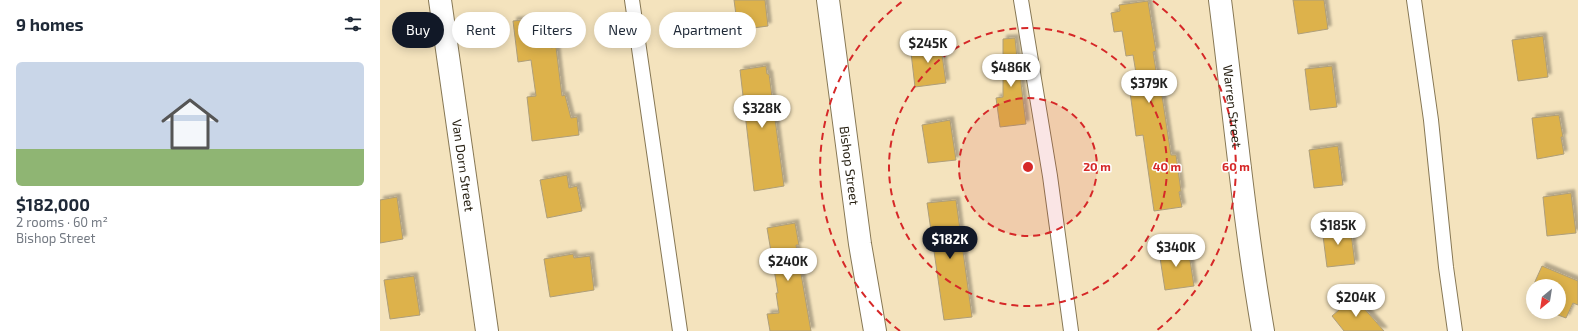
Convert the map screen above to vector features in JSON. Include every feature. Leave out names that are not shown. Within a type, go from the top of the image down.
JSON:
[{"type":"street","name":"Van Dorn Street","points":[[440,0],[487,331]]},
{"type":"street","name":"Bishop Street","points":[[828,0],[860,244],[875,331]]},
{"type":"street","name":"Warren Street","points":[[1220,0],[1238,144],[1245,218],[1263,331]]},
{"type":"lane","points":[[632,0],[680,331]]},
{"type":"lane","points":[[1021,0],[1050,176],[1071,331]]},
{"type":"lane","points":[[1414,0],[1431,120],[1446,267],[1455,331]]},
{"type":"building","points":[[734,0],[765,0],[768,26],[756,28],[756,12],[736,12]]},
{"type":"building","points":[[1293,0],[1324,0],[1328,29],[1298,34]]},
{"type":"building","points":[[1148,1],[1156,51],[1153,52],[1159,89],[1161,89],[1171,155],[1176,155],[1181,191],[1179,192],[1182,207],[1154,211],[1143,135],[1136,136],[1130,92],[1139,91],[1133,55],[1126,56],[1122,31],[1114,32],[1111,13],[1120,11],[1119,5]]},
{"type":"building","points":[[518,20],[518,48],[556,48],[562,96],[565,95],[571,118],[577,117],[579,135],[532,141],[527,97],[536,96],[531,60],[518,62],[513,21]]},
{"type":"building","points":[[1543,36],[1548,77],[1518,81],[1512,40]]},
{"type":"building","points":[[1015,38],[1017,58],[1021,58],[1021,83],[1026,124],[1000,127],[996,98],[1003,97],[1003,39]]},
{"type":"building","points":[[940,40],[946,83],[915,87],[910,44]]},
{"type":"building","points":[[766,66],[767,74],[769,74],[784,186],[754,191],[740,70]]},
{"type":"building","points":[[1332,66],[1337,107],[1310,110],[1305,69]]},
{"type":"building","points":[[1559,115],[1564,154],[1537,159],[1532,118]]},
{"type":"building","points":[[950,120],[956,160],[928,163],[922,125]]},
{"type":"building","points":[[1338,146],[1343,185],[1314,188],[1309,150]]},
{"type":"building","points":[[567,175],[569,188],[577,186],[582,211],[547,218],[540,180]]},
{"type":"building","points":[[1571,193],[1576,233],[1547,236],[1543,197]]},
{"type":"building","points":[[397,197],[403,239],[380,243],[380,200]]},
{"type":"building","points":[[956,200],[972,317],[944,320],[927,203]]},
{"type":"building","points":[[795,223],[799,245],[796,245],[811,331],[770,331],[767,314],[779,313],[776,293],[778,293],[767,228]]},
{"type":"building","points":[[1350,225],[1355,264],[1327,267],[1322,228]]},
{"type":"building","points":[[1188,247],[1194,286],[1165,290],[1159,251]]},
{"type":"building","points":[[573,254],[574,258],[590,256],[594,290],[550,297],[544,259]]},
{"type":"building","points":[[1542,266],[1578,281],[1578,305],[1573,303],[1566,318],[1566,279],[1536,279]]},
{"type":"building","points":[[414,276],[420,315],[390,319],[384,280]]},
{"type":"building","points":[[1354,297],[1384,331],[1344,331],[1332,316]]}]
